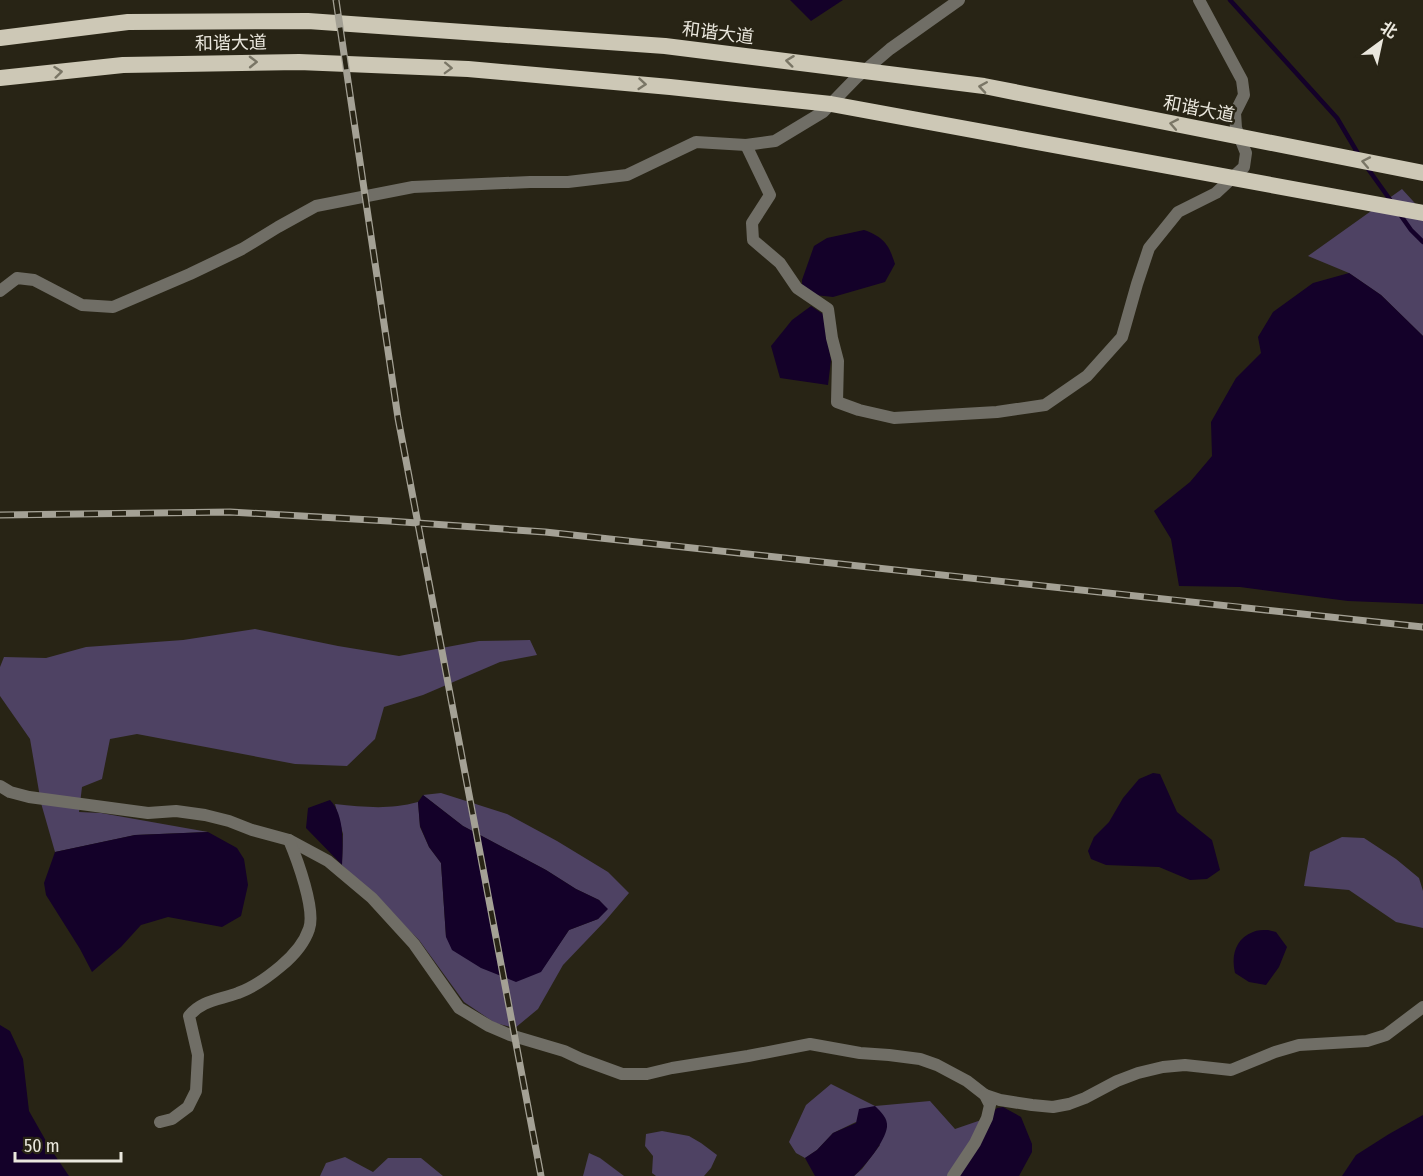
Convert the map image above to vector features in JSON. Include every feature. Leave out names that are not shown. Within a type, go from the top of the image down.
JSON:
[{"type":"highway","name":"和谐大道","points":[[0,38],[128,21],[308,21],[665,46],[984,86],[1423,173]]},
{"type":"highway","name":"和谐大道","points":[[0,78],[123,65],[299,62],[468,69],[670,87],[831,104],[1423,213]]},
{"type":"street","points":[[0,291],[17,278],[34,280],[81,305],[113,307],[242,249],[316,206],[412,187],[568,182],[627,175],[696,142],[746,145],[775,141],[823,112],[856,78],[890,49],[959,0]]},
{"type":"street","points":[[746,145],[770,195],[752,223],[753,240],[780,263],[797,288],[828,309],[838,361],[837,402],[894,418],[997,412],[1045,405],[1087,376],[1122,337],[1149,248],[1178,212],[1216,193],[1244,167],[1246,153],[1236,128],[1235,113],[1244,95],[1242,80],[1199,0]]},
{"type":"street","points":[[0,786],[9,792],[29,797],[148,813],[176,811],[205,815],[289,840],[327,861],[372,898],[414,944],[459,1008],[510,1035],[564,1051],[622,1074],[647,1074],[810,1044],[860,1053],[920,1059],[967,1081],[986,1095],[1000,1100],[1053,1107],[1085,1098],[1138,1073],[1163,1067],[1185,1065],[1231,1070],[1299,1045],[1367,1041],[1386,1035],[1423,1007]]},
{"type":"street","points":[[160,1122],[172,1119],[188,1107],[196,1091],[198,1055],[189,1016],[206,1003],[238,993],[264,980],[295,954],[310,928],[306,892],[289,840]]},
{"type":"street","points":[[953,1176],[975,1143],[987,1118],[990,1105],[986,1095]]},
{"type":"shaded area","points":[[790,0],[843,0],[811,21]]},
{"type":"shaded area","points":[[1402,189],[1423,212],[1423,336],[1381,295],[1349,273],[1308,256]]},
{"type":"shaded area","points":[[864,230],[881,239],[893,257],[895,264],[885,282],[833,297],[815,295],[802,287],[802,280],[814,246],[827,238]]},
{"type":"shaded area","points":[[1349,273],[1381,295],[1423,336],[1423,604],[1348,601],[1240,587],[1179,586],[1171,539],[1154,511],[1190,482],[1212,456],[1211,422],[1236,378],[1261,353],[1258,337],[1273,312],[1313,283]]},
{"type":"shaded area","points":[[811,306],[823,314],[831,360],[828,385],[780,378],[771,346],[792,320]]},
{"type":"shaded area","points":[[255,629],[399,656],[479,641],[530,640],[537,655],[500,662],[423,695],[384,707],[375,739],[347,766],[295,764],[137,734],[110,739],[102,779],[82,787],[79,812],[101,813],[208,832],[135,835],[55,852],[41,803],[30,739],[0,696],[0,667],[4,657],[46,658],[86,647],[183,640]]},
{"type":"shaded area","points":[[1153,773],[1160,774],[1177,812],[1212,840],[1220,870],[1207,879],[1190,880],[1159,867],[1106,865],[1091,859],[1088,851],[1094,837],[1109,822],[1123,798],[1139,779]]},
{"type":"shaded area","points":[[441,793],[507,814],[608,872],[629,893],[563,965],[538,1009],[515,1028],[495,1023],[464,1002],[419,940],[342,865],[343,834],[335,804],[386,807],[418,802],[420,827],[429,847],[441,863],[446,937],[541,971],[569,930],[598,919],[607,909],[599,900],[463,826],[423,795]]},
{"type":"shaded area","points":[[423,795],[463,826],[599,900],[608,909],[598,919],[569,930],[541,972],[516,982],[481,968],[452,950],[446,937],[441,863],[429,847],[420,826],[418,802]]},
{"type":"shaded area","points":[[330,800],[341,822],[342,865],[306,828],[308,808]]},
{"type":"shaded area","points":[[208,832],[237,848],[244,859],[248,885],[241,916],[222,927],[168,917],[141,925],[121,947],[92,972],[46,895],[44,883],[55,852],[135,835]]},
{"type":"shaded area","points":[[1342,837],[1364,838],[1396,859],[1419,878],[1423,891],[1423,928],[1396,922],[1349,890],[1304,886],[1310,852]]},
{"type":"shaded area","points":[[1256,931],[1276,932],[1287,947],[1279,967],[1266,985],[1249,982],[1235,973],[1234,954],[1238,944],[1247,935]]},
{"type":"shaded area","points":[[0,1025],[10,1031],[23,1059],[29,1111],[69,1176],[0,1176]]},
{"type":"shaded area","points":[[831,1084],[875,1106],[930,1101],[955,1129],[987,1118],[953,1176],[854,1176],[880,1145],[856,1122],[833,1133],[817,1150],[805,1158],[796,1153],[789,1142],[806,1105]]},
{"type":"shaded area","points":[[875,1106],[885,1118],[887,1127],[879,1146],[864,1166],[854,1176],[815,1176],[805,1158],[817,1150],[833,1133],[856,1123],[859,1109]]},
{"type":"shaded area","points":[[1003,1107],[1021,1117],[1032,1144],[1032,1152],[1019,1176],[953,1176],[987,1118],[997,1108]]},
{"type":"shaded area","points":[[1423,1115],[1423,1176],[1342,1176],[1356,1155]]},
{"type":"shaded area","points":[[662,1131],[689,1136],[717,1155],[704,1176],[656,1176],[652,1173],[653,1156],[645,1146],[646,1134]]},
{"type":"shaded area","points":[[589,1153],[600,1158],[624,1176],[583,1176]]},
{"type":"shaded area","points":[[345,1157],[373,1172],[388,1158],[421,1158],[443,1176],[320,1176],[326,1163]]},
{"type":"waterway","points":[[1230,0],[1337,118],[1360,157]]},
{"type":"waterway","points":[[1366,166],[1391,201]]},
{"type":"waterway","points":[[1399,213],[1423,242]]},
{"type":"railway","points":[[336,0],[398,418],[541,1176]]},
{"type":"railway","points":[[0,515],[230,512],[545,532],[1423,627]]}]
